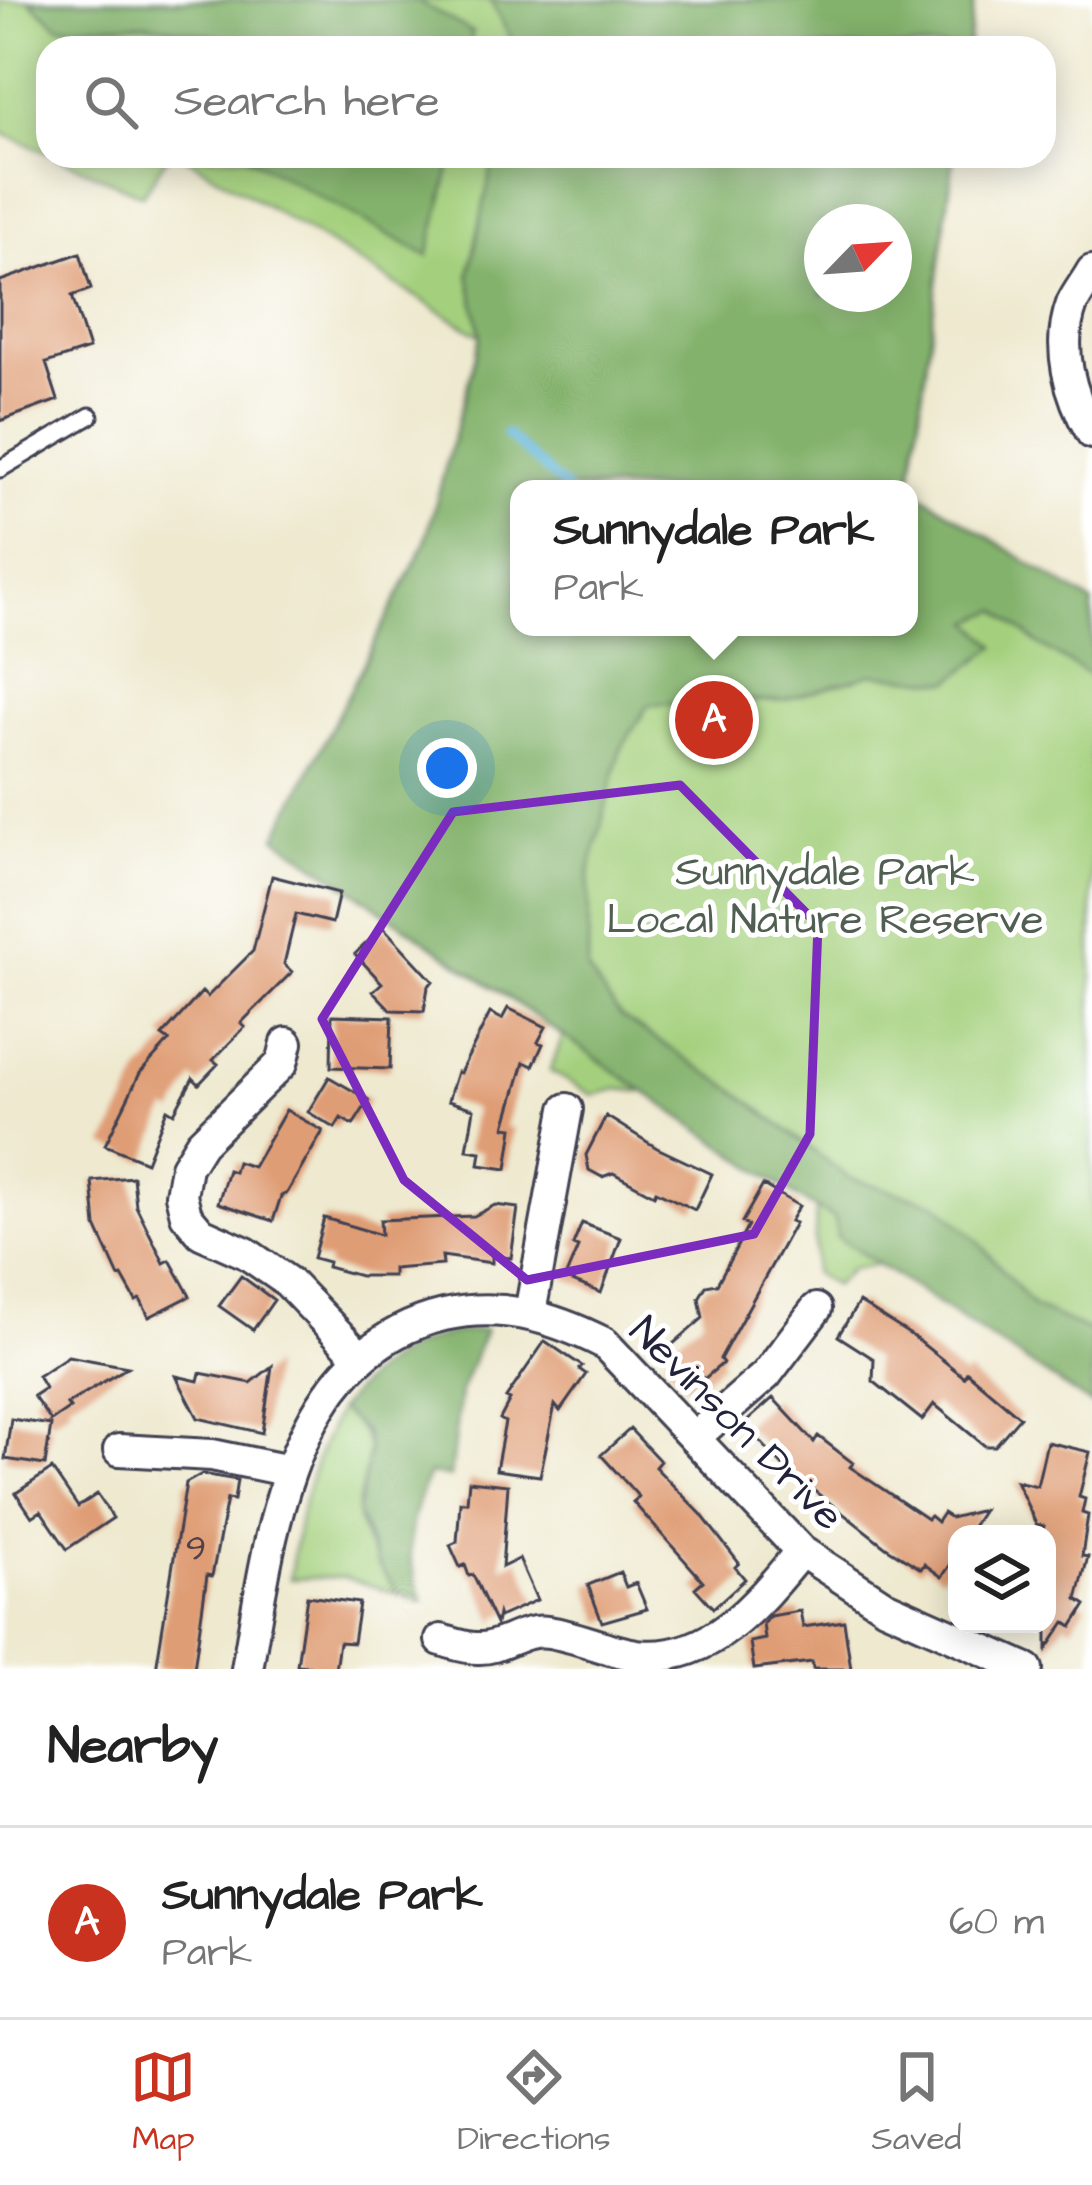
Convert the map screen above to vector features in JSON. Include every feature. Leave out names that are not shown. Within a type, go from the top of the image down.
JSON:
[{"type":"street","points":[[1092,271],[1071,306],[1066,364],[1078,409],[1092,433]]},
{"type":"street","points":[[287,1043],[282,1063],[201,1143],[186,1168],[181,1195],[186,1215],[201,1233],[246,1253],[288,1282],[359,1356]]},
{"type":"street","points":[[530,1313],[567,1109]]},
{"type":"street","points":[[694,1438],[766,1375],[816,1309]]},
{"type":"street","name":"Nevinson Drive","points":[[248,1669],[263,1577],[290,1471],[325,1395],[359,1356],[393,1332],[465,1311],[530,1313],[567,1324],[604,1343],[801,1551],[885,1606],[1027,1669]]},
{"type":"street","points":[[119,1450],[212,1455],[290,1471]]},
{"type":"street","points":[[441,1640],[480,1649],[517,1635],[546,1631],[638,1655],[667,1654],[711,1639],[746,1616],[801,1551]]},
{"type":"lane","points":[[0,469],[90,416]]},
{"type":"highlighted area","points":[[680,785],[818,925],[810,1134],[754,1234],[527,1280],[404,1180],[322,1019],[453,812]]},
{"type":"green space","points":[[0,0],[974,0],[970,36],[36,36],[36,148],[0,132]]},
{"type":"green space","points":[[28,0],[416,0],[472,32],[472,36],[216,36],[147,24],[58,26]]},
{"type":"green space","points":[[490,0],[974,0],[970,36],[510,36]]},
{"type":"green space","points":[[82,168],[160,168],[142,195]]},
{"type":"green space","name":"Sunnydale Park Local Nature Reserve","points":[[204,168],[952,168],[911,480],[510,480],[510,636],[918,636],[918,492],[1092,603],[1092,1405],[878,1264],[851,1269],[834,1286],[814,1273],[816,1208],[645,1092],[618,1089],[593,1095],[550,1071],[563,1036],[276,837],[425,543],[481,336]]},
{"type":"green space","points":[[267,168],[450,168],[428,256]]},
{"type":"green space","points":[[491,168],[952,168],[911,480],[510,480],[510,636],[918,636],[918,492],[1092,603],[1092,677],[1038,644],[998,610],[972,622],[996,646],[949,682],[872,674],[784,700],[648,705],[620,751],[589,874],[588,971],[620,1016],[733,1089],[849,1178],[938,1204],[978,1241],[1034,1307],[1092,1332],[1092,1405],[837,1237],[835,1219],[276,837],[425,543],[481,336],[469,275]]},
{"type":"green space","points":[[485,1330],[460,1392],[450,1477],[429,1474],[412,1523],[412,1567],[423,1601],[399,1594],[377,1564],[357,1512],[369,1451],[365,1432],[339,1409],[369,1377],[403,1352],[441,1336]]},
{"type":"green space","points":[[339,1409],[359,1429],[369,1453],[368,1473],[357,1504],[362,1532],[399,1594],[343,1577],[290,1579],[306,1492]]},
{"type":"building","points":[[80,253],[91,289],[72,296],[89,349],[46,363],[58,400],[0,421],[0,281]]},
{"type":"building","points":[[272,876],[339,893],[332,923],[296,914],[284,964],[292,972],[241,1023],[245,1027],[213,1060],[218,1064],[199,1084],[193,1078],[174,1113],[167,1109],[146,1162],[105,1145],[140,1073],[169,1041],[162,1036],[202,992],[207,997],[253,951]]},
{"type":"building","points":[[383,927],[433,981],[424,1011],[391,1010],[373,991],[382,983],[355,954]]},
{"type":"building","points":[[508,1008],[546,1027],[533,1066],[524,1062],[505,1127],[513,1128],[507,1169],[479,1165],[481,1152],[467,1150],[474,1109],[448,1101],[457,1072],[490,1013],[502,1019]]},
{"type":"building","points":[[332,1015],[392,1017],[390,1069],[331,1067]]},
{"type":"building","points":[[329,1077],[369,1100],[353,1125],[341,1118],[335,1128],[308,1112]]},
{"type":"building","points":[[286,1110],[323,1131],[281,1196],[273,1221],[218,1203],[228,1170],[234,1172],[237,1162],[253,1167]]},
{"type":"building","points":[[606,1116],[712,1174],[695,1210],[613,1173],[602,1177],[589,1170],[586,1155]]},
{"type":"building","points":[[133,1177],[136,1206],[164,1263],[170,1260],[190,1296],[149,1317],[119,1277],[96,1226],[92,1181]]},
{"type":"building","points":[[763,1185],[799,1206],[790,1221],[795,1223],[720,1359],[723,1363],[686,1386],[664,1361],[673,1344],[703,1318],[699,1298],[706,1286],[717,1284],[748,1226],[742,1222]]},
{"type":"building","points":[[495,1205],[518,1208],[511,1258],[492,1256],[492,1263],[442,1256],[443,1265],[393,1269],[393,1276],[360,1276],[313,1258],[324,1218],[381,1235],[380,1220],[474,1216]]},
{"type":"building","points":[[582,1223],[621,1238],[601,1293],[565,1278]]},
{"type":"building","points":[[241,1276],[274,1300],[253,1330],[219,1306]]},
{"type":"building","points":[[859,1302],[964,1377],[967,1372],[1020,1417],[995,1446],[985,1446],[934,1404],[922,1420],[873,1381],[874,1359],[838,1336]]},
{"type":"building","points":[[545,1341],[582,1366],[579,1369],[586,1374],[560,1411],[555,1405],[540,1476],[496,1470],[505,1422],[500,1419],[510,1400],[506,1398]]},
{"type":"building","points":[[68,1356],[128,1367],[67,1404],[70,1408],[51,1421],[33,1396],[45,1388],[38,1376]]},
{"type":"building","points":[[272,1366],[262,1433],[198,1418],[176,1376],[198,1381],[200,1373],[251,1383]]},
{"type":"building","points":[[773,1398],[814,1442],[818,1436],[853,1463],[850,1467],[927,1519],[930,1516],[937,1522],[943,1513],[951,1518],[983,1510],[973,1525],[948,1525],[948,1568],[942,1577],[886,1547],[785,1468],[744,1424]]},
{"type":"building","points":[[11,1419],[51,1425],[45,1465],[5,1459]]},
{"type":"building","points":[[630,1429],[660,1461],[655,1467],[701,1514],[739,1563],[735,1567],[745,1579],[713,1608],[695,1588],[703,1581],[633,1502],[639,1497],[601,1455]]},
{"type":"building","points":[[1047,1442],[1090,1452],[1079,1497],[1085,1499],[1082,1513],[1088,1515],[1082,1556],[1088,1557],[1077,1599],[1086,1605],[1072,1627],[1065,1622],[1047,1649],[1047,1633],[1056,1633],[1056,1525],[1036,1524],[1016,1481],[1037,1486]]},
{"type":"building","points":[[52,1469],[78,1507],[97,1494],[113,1518],[67,1549],[41,1511],[32,1517],[16,1493]]},
{"type":"building","points":[[202,1474],[237,1480],[234,1500],[227,1499],[212,1576],[207,1575],[194,1669],[156,1669],[186,1483]]},
{"type":"building","points":[[469,1481],[508,1485],[502,1567],[519,1559],[537,1600],[498,1614],[496,1624],[473,1575],[469,1576],[465,1565],[460,1567],[450,1545],[457,1542],[460,1502],[467,1502]]},
{"type":"building","points":[[620,1572],[626,1587],[636,1583],[647,1609],[602,1622],[588,1585]]},
{"type":"building","points":[[307,1596],[359,1603],[353,1643],[339,1642],[335,1669],[297,1665]]},
{"type":"building","points":[[800,1611],[803,1627],[844,1621],[851,1669],[813,1669],[812,1662],[754,1669],[750,1642],[765,1639],[763,1624],[770,1616]]},
{"type":"waterway","points":[[506,434],[556,480]]},
{"type":"place","name":"Sunnydale Park","points":[[714,720]]}]
